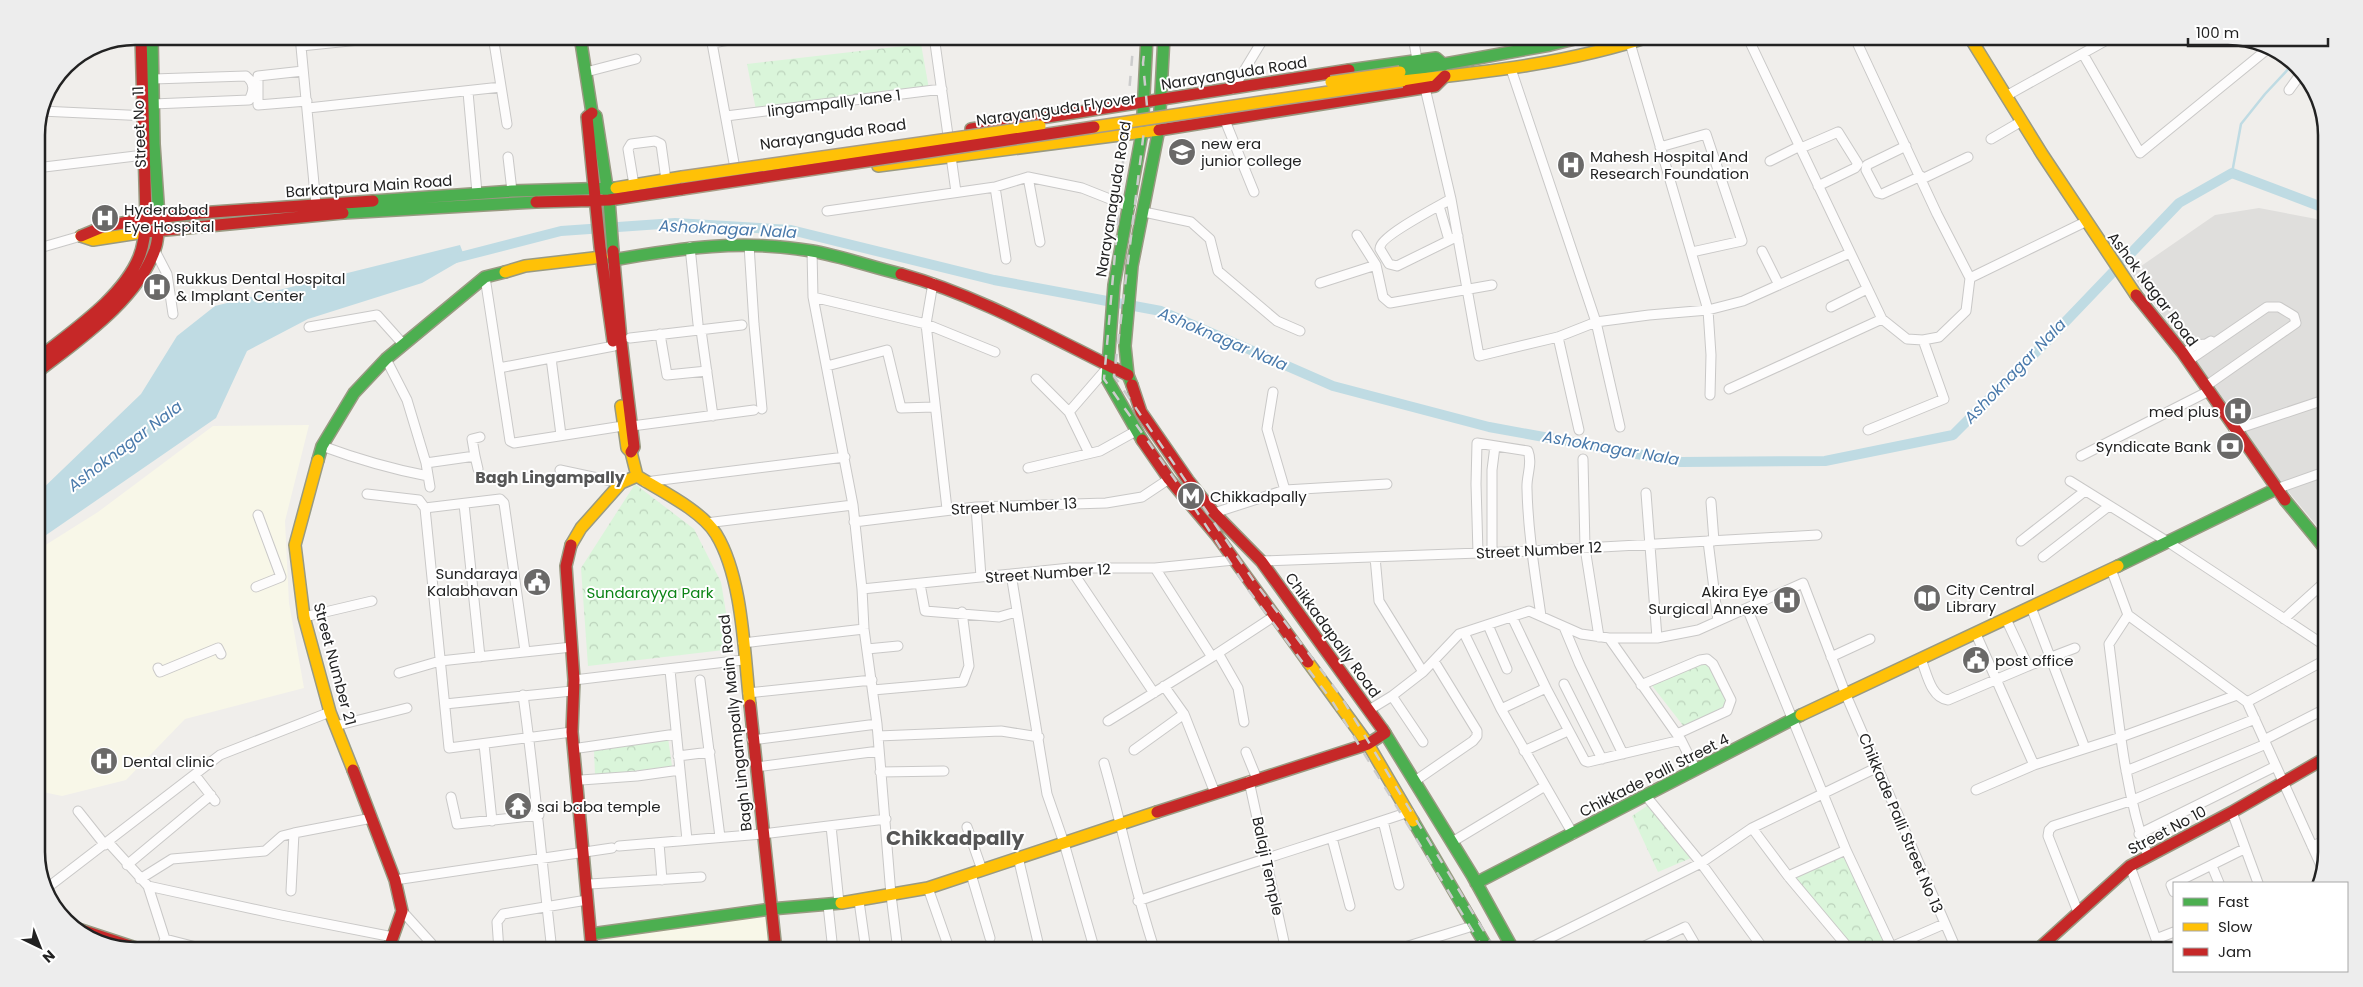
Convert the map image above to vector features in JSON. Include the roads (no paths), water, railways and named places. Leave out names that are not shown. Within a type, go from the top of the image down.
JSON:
[{"type":"street","points":[[45,352],[110,297],[126,280],[137,263],[144,245],[146,219],[144,155],[148,116],[142,45]]},
{"type":"street","name":"Street No 11","points":[[45,365],[117,304],[134,286],[154,249],[159,231],[159,217],[148,116],[154,104],[152,45]]},
{"type":"street","points":[[300,45],[316,205]]},
{"type":"street","points":[[494,45],[506,124]]},
{"type":"street","points":[[582,45],[592,113],[596,116],[609,200],[607,254],[614,346],[628,426],[634,447],[631,452],[641,479]]},
{"type":"street","points":[[712,45],[734,163]]},
{"type":"street","points":[[935,45],[956,192]]},
{"type":"street","name":"Narayanaguda Road","points":[[1109,367],[1114,285],[1130,207],[1142,133],[1146,45]]},
{"type":"street","name":"Narayanaguda Road","points":[[1125,346],[1132,266],[1159,129],[1164,45]]},
{"type":"street","points":[[1233,89],[1260,45]]},
{"type":"street","points":[[1414,45],[1417,60]]},
{"type":"street","points":[[634,185],[628,149],[631,144],[655,141],[661,144],[676,183],[684,193],[1142,133],[1224,118],[1425,88],[1435,86],[1444,70],[1546,45]]},
{"type":"street","points":[[1444,70],[1510,69],[1621,45]]},
{"type":"street","points":[[1631,45],[1708,310],[1711,355],[1710,395]]},
{"type":"street","points":[[1751,45],[1882,320],[1907,338],[1922,340],[1940,337],[1966,311],[1970,278],[1858,45]]},
{"type":"street","name":"Ashok Nagar Road","points":[[1975,45],[2086,222],[2130,288],[2186,358],[2276,489],[2318,540]]},
{"type":"street","points":[[2006,96],[2098,45]]},
{"type":"street","points":[[2082,54],[2140,153],[2264,52]]},
{"type":"street","name":"Narayanguda Road","points":[[676,183],[677,174],[734,163],[949,133],[1417,60],[1436,58],[1444,70]]},
{"type":"street","points":[[586,72],[636,59]]},
{"type":"street","points":[[1510,69],[1596,322],[1620,427]]},
{"type":"street","name":"Narayanguda Flyover","points":[[676,183],[1444,70]]},
{"type":"street","points":[[303,71],[258,76],[258,105],[307,104],[468,92],[501,87]]},
{"type":"street","points":[[153,79],[246,76],[253,85],[249,100],[154,104]]},
{"type":"street","points":[[2290,90],[2298,78]]},
{"type":"street","points":[[1425,88],[1451,199],[1453,238]]},
{"type":"street","name":"lingampally lane 1","points":[[726,116],[942,89]]},
{"type":"street","points":[[468,92],[477,193]]},
{"type":"street","points":[[48,111],[148,116]]},
{"type":"street","points":[[592,113],[587,116],[595,189],[607,254],[628,426]]},
{"type":"street","points":[[1224,118],[1254,192]]},
{"type":"street","points":[[1991,139],[2022,121]]},
{"type":"street","points":[[1770,162],[1800,147],[1838,132],[1858,164],[1854,168],[1818,186]]},
{"type":"street","points":[[1660,147],[1706,134],[1742,241],[1692,252]]},
{"type":"street","points":[[1906,146],[1867,165],[1866,170],[1878,193],[1882,194],[1968,157]]},
{"type":"street","points":[[45,167],[144,155]]},
{"type":"street","points":[[508,157],[512,190]]},
{"type":"street","points":[[827,211],[995,187],[1028,178],[1082,188],[1130,207]]},
{"type":"street","points":[[1028,178],[1040,242]]},
{"type":"street","points":[[609,200],[676,183]]},
{"type":"street","points":[[45,246],[81,236],[93,240],[145,232],[339,213],[570,200],[597,206],[634,185],[676,183]]},
{"type":"street","points":[[995,187],[1006,258]]},
{"type":"street","name":"Barkatpura Main Road","points":[[81,236],[92,229],[103,226],[159,217],[512,190],[595,189],[609,200]]},
{"type":"street","points":[[1451,199],[1394,233],[1382,242],[1380,249],[1389,264],[1397,266],[1453,238]]},
{"type":"street","points":[[1439,206],[1453,238],[1467,288],[1479,356],[1558,337],[1596,322],[1648,314],[1708,310],[1743,301],[1850,253]]},
{"type":"street","points":[[1144,212],[1191,222],[1210,239],[1218,271],[1277,321],[1300,331]]},
{"type":"street","points":[[1970,278],[2086,222]]},
{"type":"street","points":[[1357,235],[1376,265],[1383,296],[1390,302],[1492,285]]},
{"type":"street","points":[[485,277],[510,441],[514,443],[560,435],[758,410],[749,245]]},
{"type":"street","name":"Street Number 21","points":[[402,911],[396,880],[330,712],[304,617],[295,545],[322,446],[354,393],[386,359],[485,277],[525,266],[607,254],[690,247],[749,245],[812,251],[933,283],[976,301],[1128,375]]},
{"type":"street","points":[[690,247],[699,327],[713,416]]},
{"type":"street","points":[[154,249],[166,274],[173,314]]},
{"type":"street","points":[[812,251],[813,297],[845,457],[852,505],[862,589],[864,629],[877,724],[891,896],[897,942]]},
{"type":"street","points":[[1762,251],[1779,285]]},
{"type":"street","points":[[1320,284],[1376,265]]},
{"type":"street","points":[[933,283],[926,324],[947,509]]},
{"type":"street","points":[[1831,307],[1867,289]]},
{"type":"street","points":[[813,297],[926,324],[995,352]]},
{"type":"street","points":[[2186,358],[2195,344],[2206,344],[2263,303]]},
{"type":"street","points":[[2081,456],[2208,389],[2296,323],[2294,316],[2279,307],[2267,308],[2186,358]]},
{"type":"street","points":[[309,327],[377,315],[403,344]]},
{"type":"street","points":[[1729,389],[1882,320]]},
{"type":"street","points":[[630,338],[699,327],[742,325]]},
{"type":"street","points":[[660,334],[667,375],[707,371]]},
{"type":"street","points":[[1558,337],[1579,430]]},
{"type":"street","points":[[1868,430],[1944,398],[1922,340]]},
{"type":"street","points":[[499,368],[614,346]]},
{"type":"street","name":"Chikkadapally Road","points":[[1125,346],[1128,375],[1149,425],[1214,513],[1261,561],[1369,710],[1452,842],[1509,942]]},
{"type":"street","points":[[827,366],[886,350],[901,408],[934,407]]},
{"type":"street","points":[[551,358],[560,435]]},
{"type":"street","points":[[386,359],[407,400],[426,463],[430,487]]},
{"type":"street","points":[[1069,412],[1109,367]]},
{"type":"street","points":[[1109,367],[1107,379],[1136,431],[1169,479],[1276,615],[1368,744],[1484,942]]},
{"type":"street","points":[[1036,379],[1069,412],[1088,454]]},
{"type":"street","points":[[1273,392],[1267,429],[1286,490]]},
{"type":"street","points":[[2234,430],[2318,402]]},
{"type":"street","points":[[1028,468],[1100,451],[1136,431]]},
{"type":"street","points":[[478,469],[472,440],[480,437]]},
{"type":"street","points":[[1478,553],[1477,442],[1528,451],[1531,459],[1526,486],[1531,551],[1541,616]]},
{"type":"street","points":[[322,446],[378,465],[428,476]]},
{"type":"street","points":[[1492,553],[1492,470],[1495,446]]},
{"type":"street","points":[[426,463],[475,456]]},
{"type":"street","points":[[560,470],[621,483],[641,479],[845,457]]},
{"type":"street","points":[[1583,459],[1585,548],[1599,637]]},
{"type":"street","points":[[2276,489],[2318,475]]},
{"type":"street","name":"Bagh Lingampally Main Road","points":[[641,479],[689,508],[706,523],[716,534],[734,579],[743,643],[743,660],[775,942]]},
{"type":"street","name":"Street Number 13","points":[[854,522],[947,509],[1106,503],[1142,497],[1169,479]]},
{"type":"street","points":[[2070,481],[2168,542],[2318,641]]},
{"type":"street","points":[[593,942],[590,884],[572,732],[572,647],[566,566],[571,545],[581,528],[621,483]]},
{"type":"street","points":[[1214,513],[1286,490],[1387,484]]},
{"type":"street","name":"Chikkade Palli Street 4","points":[[1476,883],[1817,707],[2031,608],[2276,489]]},
{"type":"street","points":[[2021,541],[2085,491]]},
{"type":"street","points":[[1646,493],[1648,544],[1657,638]]},
{"type":"street","points":[[367,494],[419,500],[425,508],[449,748],[572,732]]},
{"type":"street","points":[[425,508],[500,499],[504,503],[525,651]]},
{"type":"street","points":[[1711,502],[1711,541],[1718,621]]},
{"type":"street","points":[[464,504],[480,657]]},
{"type":"street","points":[[706,523],[852,505]]},
{"type":"street","points":[[2044,557],[2110,506]]},
{"type":"street","points":[[976,507],[981,577]]},
{"type":"street","points":[[256,587],[281,577],[258,515]]},
{"type":"street","name":"Street Number 12","points":[[1261,561],[1492,553],[1817,535]]},
{"type":"street","points":[[1375,557],[1379,601],[1423,672]]},
{"type":"street","name":"Street Number 12","points":[[862,589],[1070,568],[1154,568],[1234,560]]},
{"type":"street","points":[[1070,568],[1154,693]]},
{"type":"street","points":[[1154,568],[1238,688],[1244,722]]},
{"type":"street","points":[[2111,569],[2128,616],[2247,702],[2318,859]]},
{"type":"street","points":[[1011,574],[1047,794],[1064,843],[1092,942]]},
{"type":"street","name":"Chikkade Palli Street No 13","points":[[1747,608],[1803,583],[1846,695],[1953,942]]},
{"type":"street","points":[[920,584],[925,611],[962,612],[999,617],[1016,612]]},
{"type":"street","points":[[2284,620],[2318,588]]},
{"type":"street","points":[[304,617],[372,601]]},
{"type":"street","points":[[1369,710],[1392,696],[1423,672],[1459,634],[1529,611],[1581,634],[1609,638],[1657,638],[1698,630],[1747,608],[1846,850],[1889,942]]},
{"type":"street","points":[[2031,608],[2085,748]]},
{"type":"street","points":[[873,690],[963,682],[969,666],[962,612]]},
{"type":"street","points":[[1108,721],[1276,615]]},
{"type":"street","points":[[2128,616],[2109,644],[2135,823],[2148,857]]},
{"type":"street","points":[[1512,617],[1546,688],[1585,761],[1588,762],[1623,754],[1679,737],[1728,711],[1731,706],[1731,700],[1713,664],[1707,659],[1700,660],[1641,685]]},
{"type":"street","points":[[2006,619],[2028,666]]},
{"type":"street","points":[[1488,625],[1507,669]]},
{"type":"street","points":[[1564,627],[1578,663],[1623,754]]},
{"type":"street","points":[[743,643],[864,629]]},
{"type":"street","points":[[1464,633],[1524,751],[1573,834]]},
{"type":"street","points":[[1976,634],[2034,765]]},
{"type":"street","points":[[1609,638],[1679,737],[1696,770]]},
{"type":"street","points":[[1831,657],[1870,640]]},
{"type":"street","points":[[867,649],[898,646]]},
{"type":"street","points":[[399,673],[440,661],[572,647]]},
{"type":"street","points":[[1921,659],[1935,694],[1940,699],[1948,700],[1995,678],[2075,648]]},
{"type":"street","points":[[158,668],[160,672],[219,651]]},
{"type":"street","points":[[445,704],[523,695],[670,670],[743,660]]},
{"type":"street","points":[[1415,781],[1473,741],[1477,736],[1477,730],[1434,660]]},
{"type":"street","points":[[2247,702],[2318,664]]},
{"type":"street","points":[[670,670],[687,840]]},
{"type":"street","points":[[700,680],[720,838]]},
{"type":"street","points":[[748,693],[872,680]]},
{"type":"street","points":[[1564,684],[1602,759]]},
{"type":"street","points":[[573,686],[578,691],[587,900],[595,942]]},
{"type":"street","points":[[1164,686],[1184,714],[1215,793]]},
{"type":"street","points":[[1502,709],[1546,688]]},
{"type":"street","points":[[523,695],[539,815],[541,860],[551,942]]},
{"type":"street","points":[[1976,790],[2034,765],[2121,737],[2237,695]]},
{"type":"street","points":[[1392,696],[1423,742]]},
{"type":"street","points":[[335,726],[407,708]]},
{"type":"street","points":[[51,885],[107,844],[220,755],[330,712]]},
{"type":"street","points":[[2078,912],[2048,836],[2049,830],[2053,826],[2133,800],[2265,742],[2318,713]]},
{"type":"street","points":[[1134,750],[1184,714]]},
{"type":"street","points":[[2126,771],[2255,719]]},
{"type":"street","points":[[752,740],[877,724]]},
{"type":"street","points":[[1524,751],[1568,730]]},
{"type":"street","points":[[878,736],[1001,731],[1039,737]]},
{"type":"street","points":[[593,934],[771,909],[859,901],[928,888],[1253,780],[1368,744],[1385,733]]},
{"type":"street","points":[[579,748],[676,734]]},
{"type":"street","points":[[484,744],[492,821]]},
{"type":"street","points":[[756,767],[879,751]]},
{"type":"street","points":[[678,756],[710,752]]},
{"type":"street","name":"Balaji Temple","points":[[1246,752],[1284,942]]},
{"type":"street","name":"Street No 10","points":[[2046,942],[2130,866],[2232,812],[2318,762]]},
{"type":"street","points":[[1104,763],[1121,825],[1138,901],[1151,942]]},
{"type":"street","points":[[2139,834],[2276,766]]},
{"type":"street","points":[[1542,942],[1701,863],[1752,828],[1878,767]]},
{"type":"street","points":[[581,780],[637,776],[680,770]]},
{"type":"street","points":[[880,772],[944,771]]},
{"type":"street","points":[[127,865],[213,798],[195,775]]},
{"type":"street","points":[[1452,842],[1545,786]]},
{"type":"street","points":[[1646,796],[1701,863],[1758,942]]},
{"type":"street","points":[[451,797],[457,824],[539,815]]},
{"type":"street","points":[[78,810],[107,844],[148,886],[281,915],[393,936]]},
{"type":"street","points":[[1138,901],[1266,857],[1332,838],[1409,812]]},
{"type":"street","points":[[2232,812],[2258,882]]},
{"type":"street","points":[[140,879],[172,859],[265,850],[282,836],[372,818]]},
{"type":"street","points":[[396,880],[586,854],[615,847],[762,834],[886,819]]},
{"type":"street","points":[[1382,821],[1399,885]]},
{"type":"street","points":[[831,826],[834,904],[833,942]]},
{"type":"street","points":[[967,827],[982,870]]},
{"type":"street","points":[[1752,828],[1788,876],[1843,942]]},
{"type":"street","points":[[291,891],[294,833]]},
{"type":"street","points":[[1332,838],[1350,906]]},
{"type":"street","points":[[659,843],[662,880]]},
{"type":"street","points":[[2312,846],[2318,844]]},
{"type":"street","points":[[2177,882],[2244,849]]},
{"type":"street","points":[[1788,876],[1846,850]]},
{"type":"street","points":[[1018,857],[1038,942]]},
{"type":"street","points":[[2130,866],[2158,942]]},
{"type":"street","points":[[2212,866],[2219,882]]},
{"type":"street","points":[[971,874],[990,938]]},
{"type":"street","points":[[590,884],[701,877]]},
{"type":"street","points":[[148,886],[165,939],[164,942]]},
{"type":"street","points":[[928,888],[947,942]]},
{"type":"street","points":[[498,942],[496,925],[498,918],[502,914],[587,900]]},
{"type":"street","points":[[859,901],[865,942]]},
{"type":"street","points":[[391,942],[402,911],[430,942]]},
{"type":"street","points":[[1901,942],[1944,924]]},
{"type":"street","points":[[1429,942],[1476,925]]},
{"type":"street","points":[[1654,942],[1685,928],[1694,942]]},
{"type":"street","points":[[2156,939],[2173,932]]},
{"type":"street","points":[[165,939],[177,942]]},
{"type":"water","points":[[460,245],[465,258],[422,283],[308,319],[247,351],[216,418],[45,536],[45,486],[141,394],[177,336],[215,306]]},
{"type":"waterway","points":[[2232,173],[2241,124],[2289,69]]},
{"type":"waterway","name":"Ashoknagar Nala","points":[[452,259],[561,231],[675,223],[791,230],[994,280],[1161,311],[1333,386],[1489,427],[1681,462],[1825,461],[1953,435],[2047,341],[2179,203],[2232,173],[2318,206]]},
{"type":"railway","points":[[1133,45],[1104,379],[1188,498],[1246,587],[1332,701],[1479,942]]},
{"type":"railway","points":[[1145,45],[1143,63],[1147,106],[1114,376],[1254,581],[1340,695],[1491,942]]},
{"type":"place","name":"new era junior college","points":[[1182,152]]},
{"type":"place","name":"Mahesh Hospital And Research Foundation","points":[[1571,165]]},
{"type":"place","name":"Hyderabad Eye Hospital","points":[[105,218]]},
{"type":"place","name":"Rukkus Dental Hospital & Implant Center","points":[[157,287]]},
{"type":"place","name":"med plus","points":[[2238,411]]},
{"type":"place","name":"Syndicate Bank","points":[[2230,446]]},
{"type":"place","name":"Chikkadpally","points":[[1191,496]]},
{"type":"place","name":"Sundaraya Kalabhavan","points":[[537,582]]},
{"type":"place","name":"City Central Library","points":[[1927,598]]},
{"type":"place","name":"Akira Eye Surgical Annexe","points":[[1787,600]]},
{"type":"place","name":"post office","points":[[1976,660]]},
{"type":"place","name":"Dental clinic","points":[[104,761]]},
{"type":"place","name":"sai baba temple","points":[[518,806]]},
{"type":"district","name":"Bagh Lingampally","points":[[550,477]]},
{"type":"district","name":"Chikkadpally","points":[[955,838]]},
{"type":"park label","name":"Sundarayya Park","points":[[650,592]]}]
